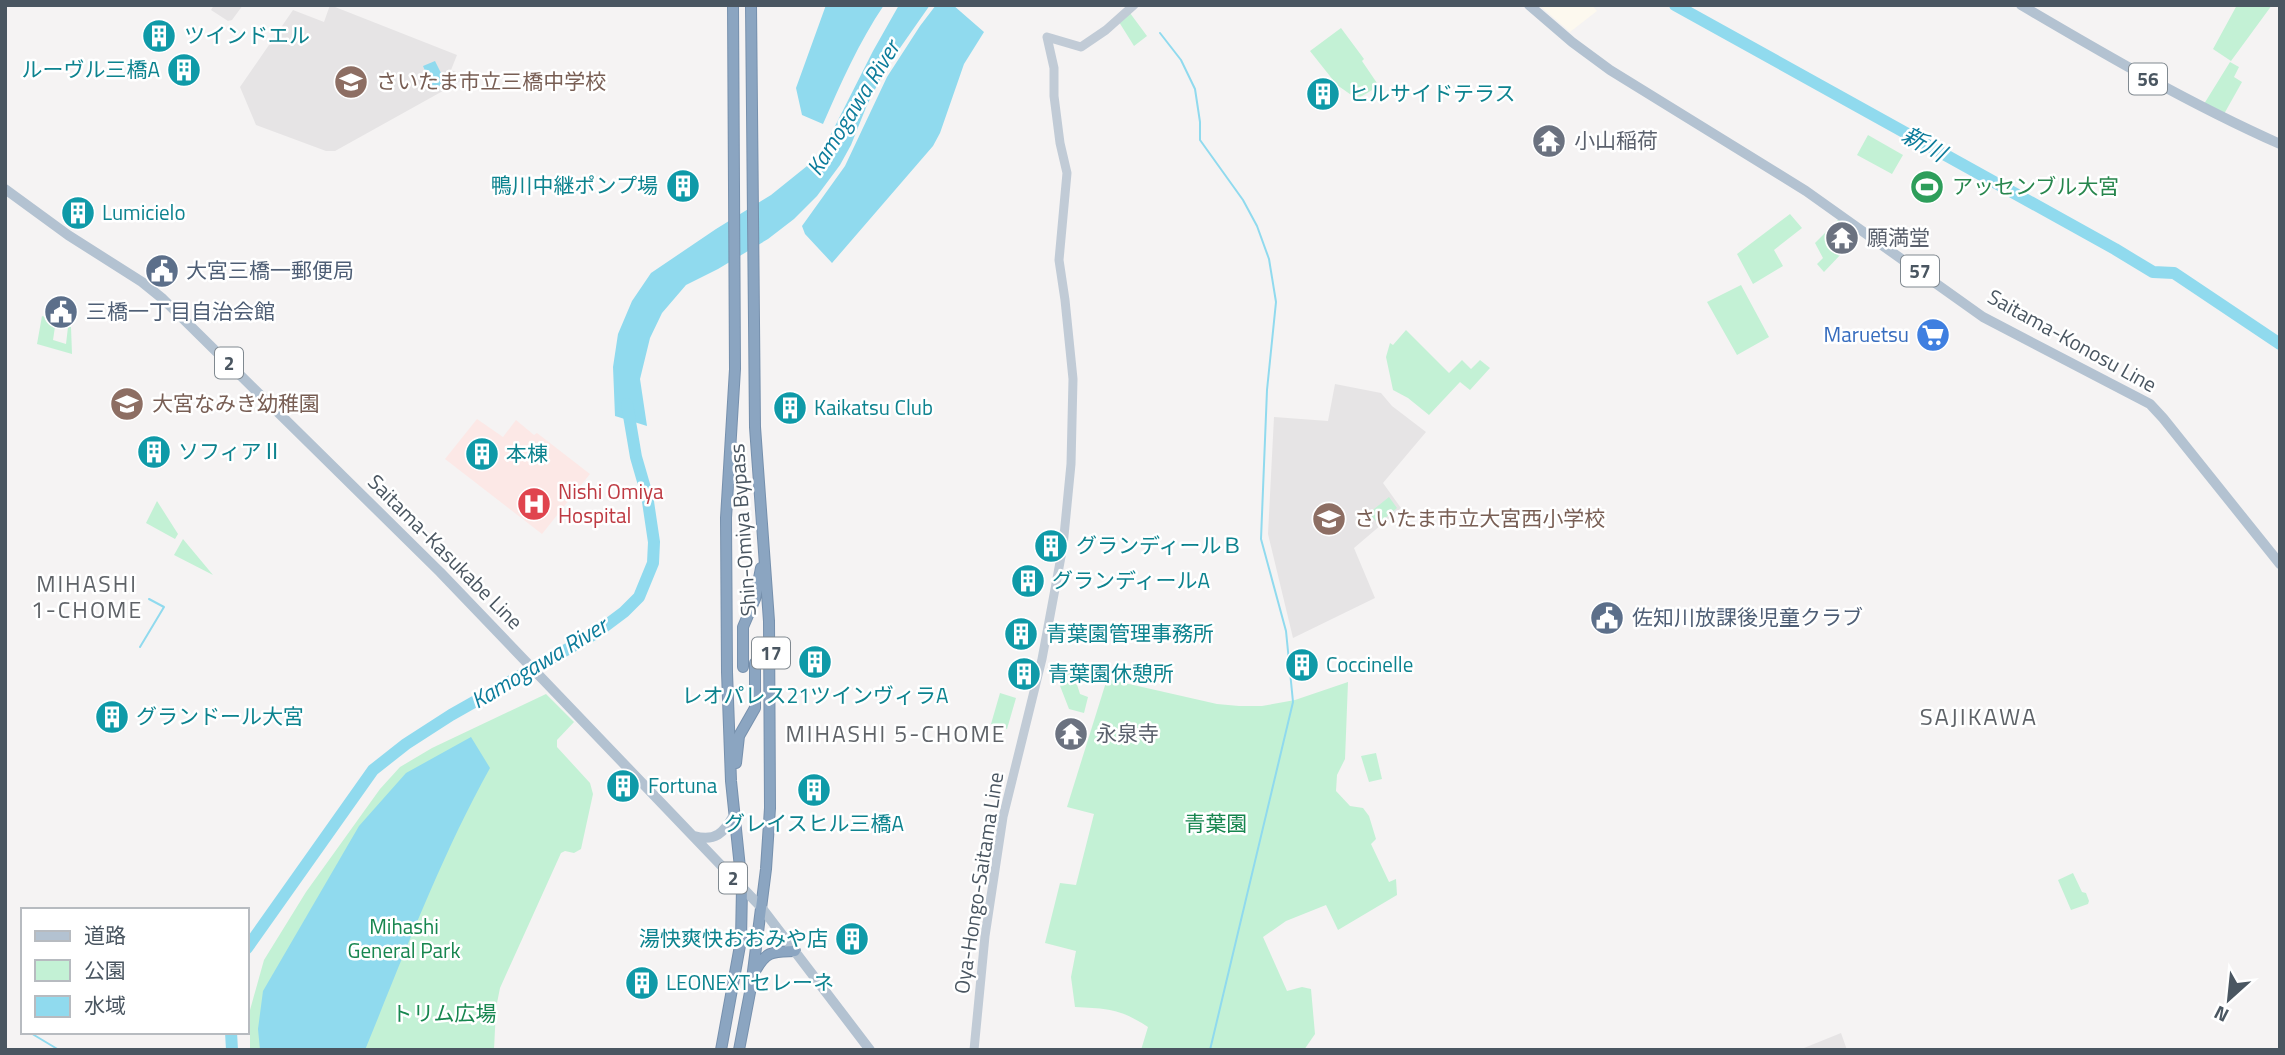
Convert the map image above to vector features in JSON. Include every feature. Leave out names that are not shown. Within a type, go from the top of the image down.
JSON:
[{"type":"highway","name":"Shin-Omiya Bypass","points":[[721,1050],[741,940],[742,887],[732,794],[727,672],[726,518],[735,369],[733,5]]},
{"type":"highway","name":"Shin-Omiya Bypass","points":[[739,1050],[751,987],[770,819],[769,621],[755,427],[751,5]]},
{"type":"highway","points":[[743,667],[743,627],[755,599],[763,548]]},
{"type":"highway","points":[[732,794],[739,736],[755,708],[755,663]]},
{"type":"highway","points":[[751,987],[755,971],[767,955],[776,951],[795,951]]},
{"type":"main road","name":"Oya-Hongo-Saitama Line","points":[[974,1050],[985,936],[1003,817],[1042,659],[1063,546],[1071,464],[1073,379],[1059,260],[1067,173],[1060,143],[1054,96],[1054,68],[1047,37],[1081,47],[1134,5]]},
{"type":"main road","name":"Saitama-Konosu Line","points":[[1529,5],[1610,70],[1806,191],[1983,317],[2150,404],[2280,564]]},
{"type":"main road","name":"56","points":[[2021,5],[2163,87],[2280,144]]},
{"type":"main road","name":"Saitama-Kasukabe Line","points":[[5,189],[68,235],[142,282],[170,306],[518,653],[761,907],[870,1050]]},
{"type":"main road","points":[[694,836],[705,839],[717,836],[727,827],[734,815]]},
{"type":"shaded area","points":[[214,5],[243,5],[232,20],[228,21],[211,10]]},
{"type":"shaded area","name":"さいたま市立三橋中学校","points":[[330,5],[457,55],[451,70],[468,77],[335,151],[326,151],[256,125],[240,87],[293,10],[324,22]]},
{"type":"shaded area","points":[[1539,5],[1592,5],[1597,11],[1570,32]]},
{"type":"shaded area","name":"さいたま市立大宮西小学校","points":[[1335,384],[1381,393],[1392,406],[1426,432],[1383,483],[1401,508],[1354,548],[1375,598],[1293,638],[1268,534],[1274,417],[1328,421]]},
{"type":"shaded area","name":"Nishi Omiya Hospital","points":[[477,419],[503,437],[516,420],[590,474],[542,534],[445,459]]},
{"type":"shaded area","points":[[1841,1033],[1847,1050],[1799,1050]]},
{"type":"green space","points":[[2237,5],[2272,5],[2231,61],[2213,49]]},
{"type":"green space","points":[[1130,13],[1147,36],[1134,46],[1119,22]]},
{"type":"green space","points":[[1341,28],[1364,59],[1362,61],[1379,86],[1357,99],[1337,85],[1310,51]]},
{"type":"green space","points":[[2230,62],[2239,67],[2234,77],[2242,82],[2224,114],[2204,104]]},
{"type":"green space","points":[[1868,135],[1903,155],[1892,174],[1857,155]]},
{"type":"green space","points":[[1790,214],[1802,228],[1774,250],[1783,266],[1753,284],[1737,254]]},
{"type":"green space","points":[[1840,218],[1861,233],[1824,272],[1817,264],[1823,258],[1815,243]]},
{"type":"green space","points":[[1741,285],[1769,337],[1737,355],[1707,302]]},
{"type":"green space","points":[[42,316],[56,320],[53,340],[66,344],[68,327],[71,327],[72,354],[37,344]]},
{"type":"green space","points":[[1406,330],[1449,373],[1462,360],[1471,369],[1480,360],[1490,368],[1470,390],[1460,382],[1429,415],[1393,390],[1386,357],[1390,343],[1393,345]]},
{"type":"green space","points":[[1389,497],[1397,508],[1378,524],[1369,513]]},
{"type":"green space","points":[[157,501],[178,534],[175,539],[146,523]]},
{"type":"green space","points":[[183,539],[213,575],[174,555]]},
{"type":"green space","points":[[1072,669],[1080,694],[1088,697],[1084,713],[1069,709],[1055,673]]},
{"type":"green space","name":"青葉園","points":[[1107,679],[1217,704],[1239,706],[1262,706],[1295,700],[1348,682],[1345,759],[1337,775],[1336,791],[1350,806],[1363,808],[1369,816],[1376,839],[1371,844],[1389,882],[1396,879],[1397,895],[1338,930],[1326,905],[1286,921],[1263,937],[1287,991],[1302,987],[1311,989],[1315,1034],[1304,1050],[1141,1050],[1148,1027],[1129,1016],[1113,1011],[1075,1007],[1071,977],[1076,951],[1045,943],[1060,883],[1076,885],[1094,814],[1067,807]]},
{"type":"green space","points":[[1000,693],[1016,698],[1007,729],[991,724]]},
{"type":"green space","name":"Mihashi General Park","points":[[546,694],[574,722],[557,740],[557,747],[590,783],[593,794],[581,849],[574,853],[561,853],[500,988],[494,1050],[250,1050],[250,1010],[264,960],[306,892],[380,789],[400,767],[432,748]]},
{"type":"green space","points":[[1376,753],[1382,779],[1369,782],[1361,756]]},
{"type":"green space","points":[[2073,873],[2089,901],[2088,904],[2071,910],[2058,880]]},
{"type":"water","points":[[826,5],[884,5],[858,48],[823,124],[802,115],[796,88]]},
{"type":"water","points":[[899,5],[930,5],[886,68],[840,165],[817,196],[794,219],[768,239],[686,285],[662,313],[650,338],[640,379],[647,426],[615,416],[613,367],[618,334],[632,301],[651,273],[771,195],[812,162],[829,138]]},
{"type":"water","points":[[936,5],[953,5],[984,32],[964,64],[933,146],[832,263],[805,234],[802,226],[845,166],[887,77]]},
{"type":"water","points":[[435,61],[446,83],[433,89],[423,66]]},
{"type":"water","points":[[471,737],[490,768],[439,872],[365,1050],[260,1050],[258,1029],[263,991],[359,826],[406,773]]},
{"type":"waterway","name":"新川","points":[[1675,5],[2153,272],[2174,273],[2280,344]]},
{"type":"waterway","points":[[1160,33],[1181,60],[1195,89],[1200,140],[1243,200],[1257,226],[1269,259],[1276,302],[1267,390],[1261,539],[1286,631],[1293,702],[1210,1050]]},
{"type":"waterway","name":"Kamogawa River","points":[[248,947],[373,770],[406,744],[451,715],[596,633],[639,597],[653,563],[654,542],[647,495],[636,457],[627,404]]},
{"type":"waterway","points":[[140,647],[164,607],[149,599]]},
{"type":"waterway","points":[[32,1034],[59,1050]]},
{"type":"waterway","name":"Kamogawa River","points":[[231,1034],[232,1050]]},
{"type":"place","name":"ツインドエル","points":[[159,36]]},
{"type":"place","name":"ルーヴル三橋A","points":[[184,70]]},
{"type":"place","name":"さいたま市立三橋中学校","points":[[351,82]]},
{"type":"place","name":"ヒルサイドテラス","points":[[1323,94]]},
{"type":"place","name":"小山稲荷","points":[[1549,141]]},
{"type":"place","name":"鴨川中継ポンプ場","points":[[683,186]]},
{"type":"place","name":"アッセンブル大宮","points":[[1927,187]]},
{"type":"place","name":"Lumicielo","points":[[78,213]]},
{"type":"place","name":"願満堂","points":[[1842,238]]},
{"type":"place","name":"大宮三橋一郵便局","points":[[162,271]]},
{"type":"place","name":"三橋一丁目自治会館","points":[[61,312]]},
{"type":"place","name":"Maruetsu","points":[[1933,335]]},
{"type":"place","name":"大宮なみき幼稚園","points":[[127,404]]},
{"type":"place","name":"Kaikatsu Club","points":[[790,408]]},
{"type":"place","name":"ソフィアⅡ","points":[[154,452]]},
{"type":"place","name":"本棟","points":[[482,454]]},
{"type":"place","name":"Nishi Omiya Hospital","points":[[534,504]]},
{"type":"place","name":"さいたま市立大宮西小学校","points":[[1329,519]]},
{"type":"place","name":"グランディールＢ","points":[[1051,546]]},
{"type":"place","name":"グランディールA","points":[[1028,581]]},
{"type":"place","name":"佐知川放課後児童クラブ","points":[[1607,618]]},
{"type":"place","name":"青葉園管理事務所","points":[[1021,634]]},
{"type":"place","name":"レオパレス21ツインヴィラA","points":[[815,662]]},
{"type":"place","name":"Coccinelle","points":[[1302,665]]},
{"type":"place","name":"青葉園休憩所","points":[[1024,674]]},
{"type":"place","name":"グランドール大宮","points":[[112,717]]},
{"type":"place","name":"永泉寺","points":[[1071,734]]},
{"type":"place","name":"Fortuna","points":[[623,786]]},
{"type":"place","name":"グレイスヒル三橋A","points":[[814,790]]},
{"type":"place","name":"湯快爽快おおみや店","points":[[852,939]]},
{"type":"place","name":"LEONEXTセレーネ","points":[[642,983]]},
{"type":"district","name":"MIHASHI 1-CHOME","points":[[87,597]]},
{"type":"district","name":"SAJIKAWA","points":[[1979,717]]},
{"type":"district","name":"MIHASHI 5-CHOME","points":[[896,734]]},
{"type":"park label","name":"トリム広場","points":[[444,1014]]}]
